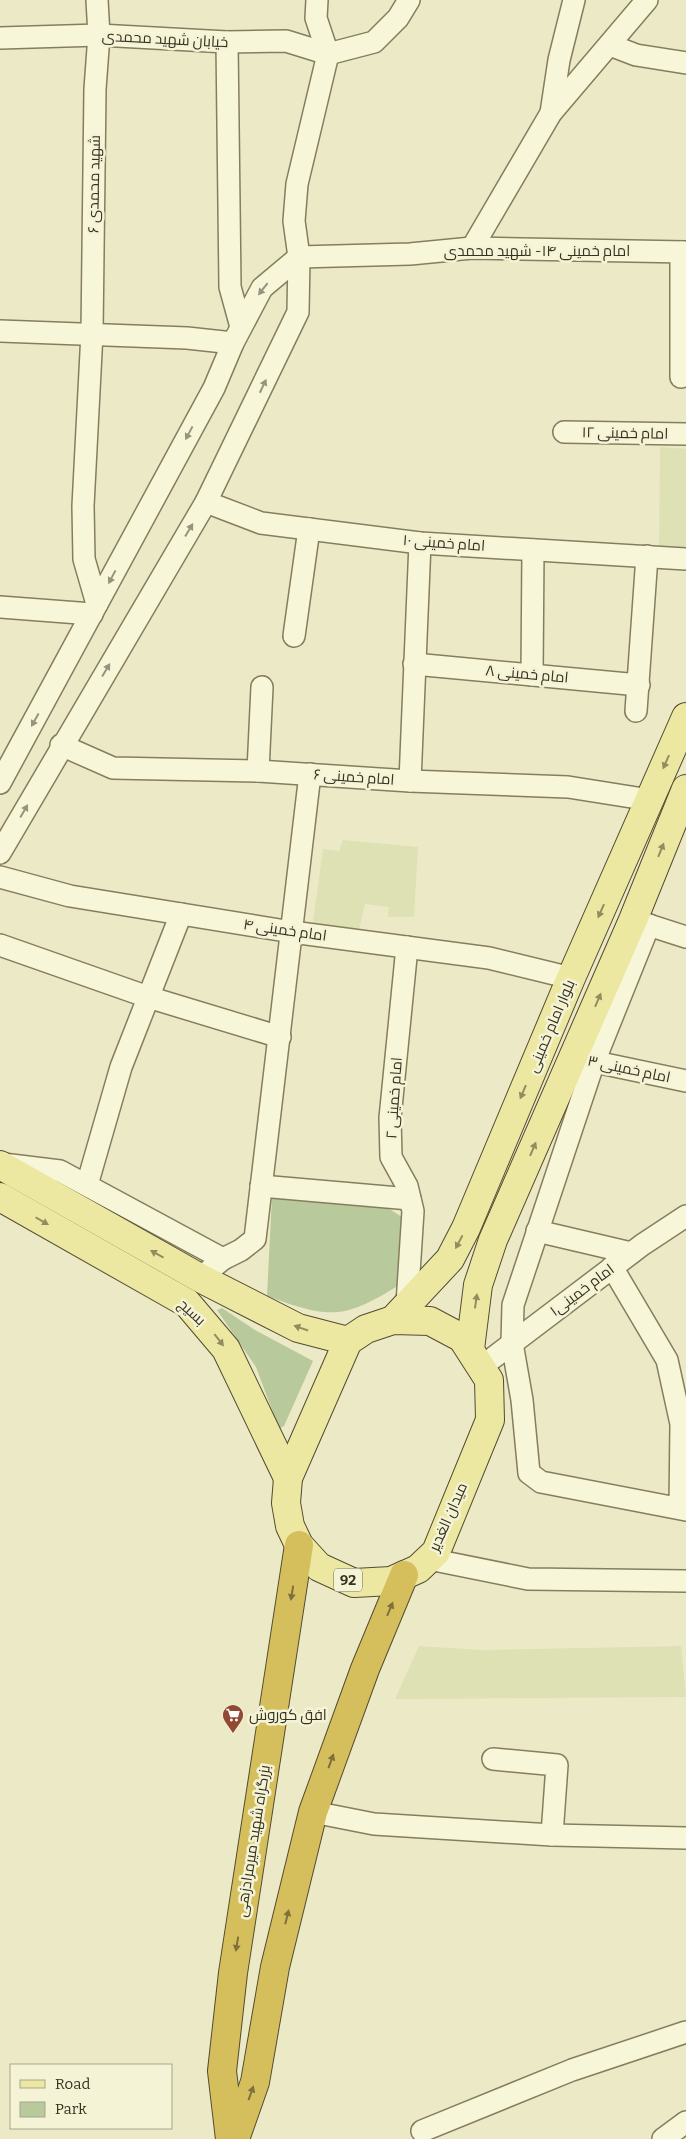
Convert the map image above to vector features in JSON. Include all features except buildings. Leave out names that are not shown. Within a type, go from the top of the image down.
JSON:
[{"type":"highway","name":"بزرگراه شهید میرمرادزهی","points":[[230,2139],[222,2071],[233,1973],[299,1545]]},
{"type":"highway","points":[[235,2139],[256,2082],[275,1966],[313,1812],[365,1669],[404,1575]]},
{"type":"main road","name":"بلوار امام خمینی","points":[[400,1312],[450,1259],[466,1228],[571,978],[686,718]]},
{"type":"main road","points":[[475,1358],[478,1285],[494,1240],[583,1060],[641,922],[686,789]]},
{"type":"main road","name":"بسیج","points":[[0,1164],[200,1278],[298,1328],[348,1341]]},
{"type":"main road","name":"بسیج","points":[[0,1197],[187,1303],[226,1349],[288,1478]]},
{"type":"main road","points":[[187,1303],[200,1278]]},
{"type":"main road","name":"میدان الغدیر","points":[[400,1312],[430,1321],[462,1338],[489,1380],[490,1420],[436,1552],[418,1569],[390,1582],[354,1582],[319,1567],[299,1545],[290,1526],[286,1503],[288,1478],[348,1341],[366,1329],[400,1312]]},
{"type":"street","name":"شهید محمدی ۶","points":[[95,609],[84,559],[83,532],[92,334],[95,89],[99,35],[97,0]]},
{"type":"street","points":[[0,853],[61,746],[206,502],[298,312],[299,257],[294,221],[297,184],[328,54],[316,18],[317,0]]},
{"type":"street","points":[[328,54],[374,42],[398,18],[409,0]]},
{"type":"street","points":[[551,113],[559,60],[574,0]]},
{"type":"street","points":[[472,248],[551,113],[647,0]]},
{"type":"street","name":"خیابان شهید محمدی","points":[[0,38],[99,35],[227,42],[286,41],[328,54]]},
{"type":"street","points":[[227,42],[230,287],[237,335]]},
{"type":"street","points":[[610,45],[636,55],[686,63]]},
{"type":"street","name":"امام خمینی ۱۴- شهید محمدی","points":[[299,257],[410,254],[472,248],[684,252]]},
{"type":"street","points":[[681,377],[684,252]]},
{"type":"street","points":[[0,783],[214,388],[237,335],[262,288],[299,257]]},
{"type":"street","points":[[0,331],[187,338],[237,335]]},
{"type":"street","name":"امام خمینی ۱۲","points":[[564,432],[686,434]]},
{"type":"street","name":"امام خمینی ۱۰","points":[[206,502],[261,523],[420,543],[686,559]]},
{"type":"street","points":[[294,636],[309,529]]},
{"type":"street","points":[[410,781],[420,543]]},
{"type":"street","points":[[532,674],[533,550]]},
{"type":"street","points":[[636,711],[647,556]]},
{"type":"street","points":[[0,607],[95,609]]},
{"type":"street","name":"امام خمینی ۸","points":[[414,664],[639,684]]},
{"type":"street","points":[[258,771],[262,687]]},
{"type":"street","name":"امام خمینی ۶","points":[[61,746],[112,768],[258,771],[410,781],[568,787],[650,800]]},
{"type":"street","points":[[200,1278],[223,1259],[241,1250],[255,1238],[310,774]]},
{"type":"street","name":"امام خمینی ۴","points":[[0,877],[70,896],[292,932],[489,958],[571,978]]},
{"type":"street","points":[[87,1185],[121,1066],[181,914]]},
{"type":"street","points":[[641,922],[686,937]]},
{"type":"street","points":[[0,946],[148,997],[280,1038]]},
{"type":"street","name":"امام خمینی ۲","points":[[400,1312],[413,1210],[407,1186],[391,1157],[390,1118],[407,947]]},
{"type":"street","points":[[583,1060],[537,1231],[513,1305],[512,1343],[522,1400],[529,1472],[541,1482],[683,1509],[682,1424],[667,1360],[612,1267]]},
{"type":"street","name":"امام خمینی ۳","points":[[583,1060],[686,1081]]},
{"type":"street","points":[[0,1164],[60,1171],[223,1259]]},
{"type":"street","points":[[260,1186],[410,1198]]},
{"type":"street","name":"امام خمینی۱","points":[[475,1358],[512,1343],[631,1253],[686,1216]]},
{"type":"street","points":[[537,1231],[631,1253]]},
{"type":"street","points":[[429,1559],[528,1579],[686,1581]]},
{"type":"street","points":[[493,1759],[557,1765],[552,1836]]},
{"type":"street","points":[[313,1812],[374,1824],[552,1836],[686,1838]]},
{"type":"street","points":[[422,2131],[572,2070],[686,2032]]},
{"type":"street","points":[[663,2139],[686,2122]]},
{"type":"green space","points":[[660,447],[686,449],[686,553],[659,552]]},
{"type":"green space","points":[[343,840],[418,847],[414,917],[388,917],[389,907],[365,904],[358,934],[312,929],[323,849],[339,851]]},
{"type":"green space","points":[[272,1196],[377,1201],[402,1217],[401,1284],[364,1304],[350,1310],[336,1312],[306,1309],[267,1296]]},
{"type":"green space","points":[[222,1308],[255,1330],[313,1361],[284,1426],[279,1429],[256,1367],[217,1310]]},
{"type":"green space","points":[[419,1646],[482,1650],[681,1646],[686,1697],[395,1699]]},
{"type":"place","name":"افق کوروش","points":[[233,1734]]}]
